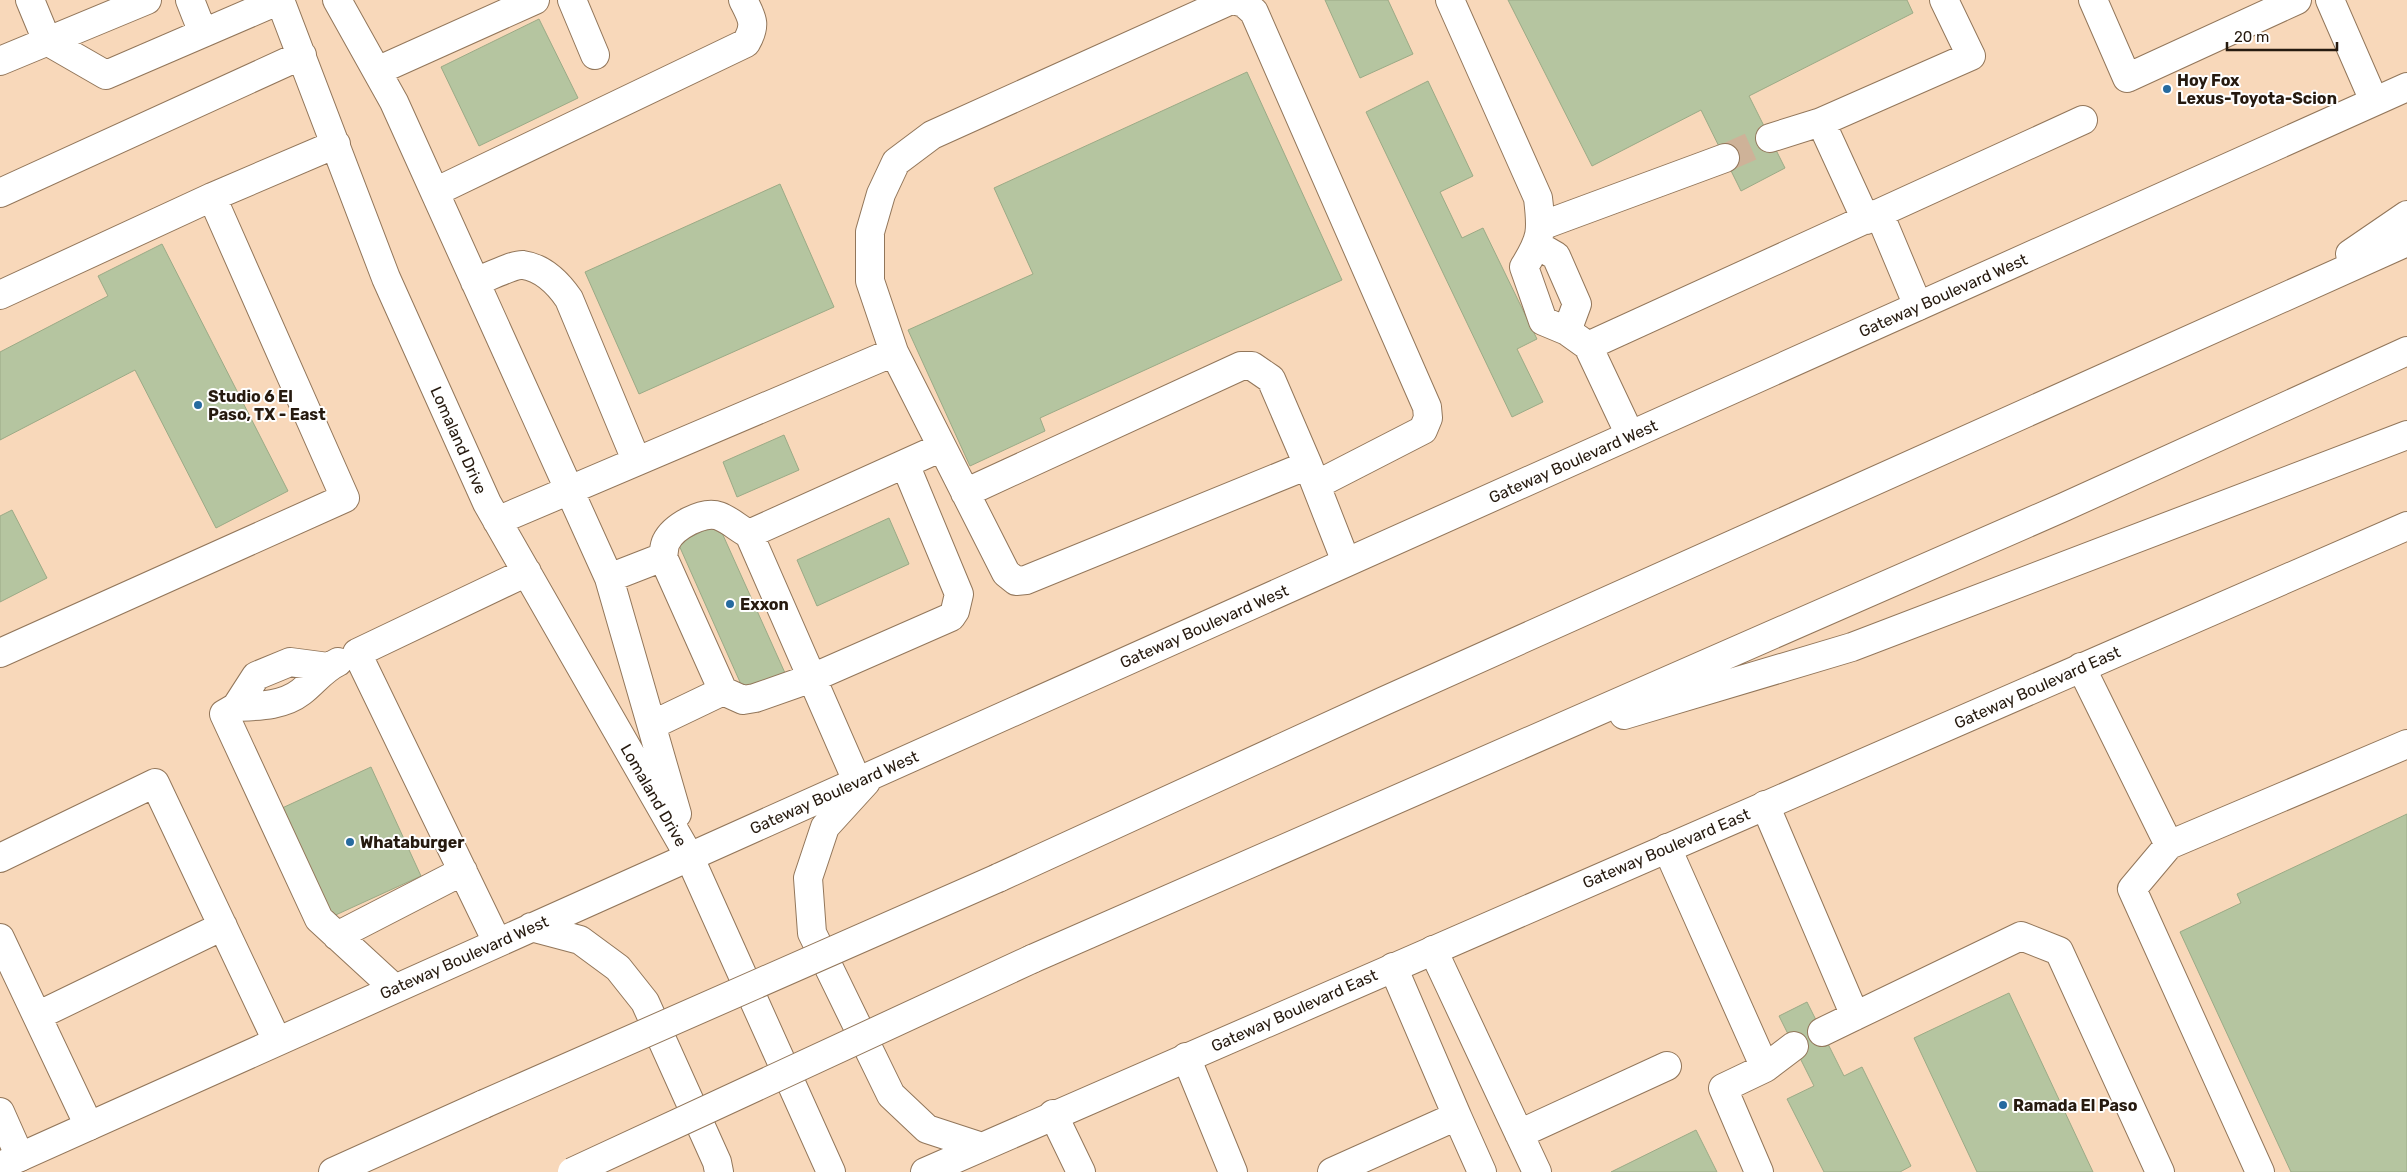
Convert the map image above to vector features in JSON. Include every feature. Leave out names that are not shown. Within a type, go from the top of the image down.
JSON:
[{"type":"main road","points":[[30,0],[47,41],[106,75],[280,0]]},
{"type":"main road","points":[[0,61],[147,0]]},
{"type":"main road","points":[[190,0],[204,33]]},
{"type":"main road","name":"Lomaland Drive","points":[[280,0],[386,278],[483,494],[689,856],[831,1172]]},
{"type":"main road","name":"Lomaland Drive","points":[[337,0],[394,102],[609,578],[689,856]]},
{"type":"main road","points":[[377,71],[480,11],[534,0]]},
{"type":"main road","points":[[572,0],[595,55]]},
{"type":"main road","points":[[435,192],[746,43],[753,31],[752,21],[744,0]]},
{"type":"main road","points":[[1232,0],[1244,3],[1254,12],[1427,406],[1428,418],[1423,430],[1312,475],[1026,580],[1016,581],[1006,573],[894,352],[870,281],[870,232],[880,194],[896,162],[932,134],[1232,0]]},
{"type":"main road","points":[[1450,0],[1538,198],[1539,235],[1524,266],[1543,321],[1578,338],[1872,217],[2083,120]]},
{"type":"main road","points":[[1770,138],[1821,122],[1971,56],[1944,0]]},
{"type":"main road","points":[[2093,0],[2127,78],[2297,0]]},
{"type":"main road","points":[[2330,0],[2374,101]]},
{"type":"main road","points":[[0,194],[302,55]]},
{"type":"main road","name":"Gateway Boulevard West","points":[[10,1161],[2407,87]]},
{"type":"main road","points":[[1821,122],[1918,306]]},
{"type":"main road","points":[[0,295],[212,196],[336,144]]},
{"type":"main road","points":[[1539,235],[1725,158]]},
{"type":"main road","points":[[0,653],[345,498],[212,196]]},
{"type":"main road","points":[[2294,293],[2407,215]]},
{"type":"main road","points":[[1539,235],[1556,256],[1577,304],[1578,338],[1630,435]]},
{"type":"main road","points":[[333,1172],[998,878],[1375,705],[2407,242]]},
{"type":"main road","points":[[475,282],[522,265],[544,272],[560,285],[569,299],[636,460]]},
{"type":"main road","points":[[572,1172],[1032,959],[2064,507],[2407,351]]},
{"type":"main road","points":[[497,520],[894,352]]},
{"type":"main road","points":[[966,493],[1241,366],[1252,366],[1271,379],[1312,475],[1346,562]]},
{"type":"main road","points":[[1506,751],[1852,647],[2407,435]]},
{"type":"main road","points":[[749,534],[942,447]]},
{"type":"main road","points":[[905,464],[959,594],[955,611],[951,617],[812,678],[744,700],[723,691],[663,557],[665,543],[672,533],[685,524],[710,515],[725,519],[749,534],[812,678],[864,778],[825,827],[808,878],[812,933],[891,1095],[927,1129],[982,1147]]},
{"type":"main road","name":"Gateway Boulevard East","points":[[925,1172],[1053,1114],[2407,526]]},
{"type":"main road","points":[[609,578],[663,557]]},
{"type":"main road","points":[[394,988],[319,919],[224,714],[236,707],[256,676],[290,662],[328,667],[527,572]]},
{"type":"main road","points":[[357,653],[497,942]]},
{"type":"main road","points":[[2081,667],[2169,845]]},
{"type":"main road","points":[[652,725],[723,691]]},
{"type":"main road","points":[[2260,1172],[2132,889],[2169,845],[2407,744]]},
{"type":"main road","points":[[0,858],[155,783],[277,1041]]},
{"type":"main road","points":[[1765,805],[1855,1016]]},
{"type":"main road","points":[[1667,848],[1765,1068]]},
{"type":"main road","points":[[337,936],[463,872]]},
{"type":"main road","points":[[37,1016],[223,926]]},
{"type":"main road","points":[[531,927],[580,940],[618,968],[645,1002],[717,1162],[719,1172]]},
{"type":"main road","points":[[1822,1032],[2021,936],[2059,951],[2160,1172]]},
{"type":"main road","points":[[0,938],[89,1126]]},
{"type":"main road","points":[[1433,950],[1537,1172]]},
{"type":"main road","points":[[1394,967],[1482,1172]]},
{"type":"main road","points":[[1759,1172],[1723,1088],[1765,1068],[1794,1046]]},
{"type":"main road","points":[[1186,1057],[1233,1172]]},
{"type":"main road","points":[[1519,1134],[1667,1066]]},
{"type":"main road","points":[[0,1112],[10,1161]]},
{"type":"main road","points":[[1053,1114],[1080,1172]]},
{"type":"main road","points":[[1332,1172],[1457,1116]]},
{"type":"building","points":[[1325,0],[1388,0],[1413,54],[1360,78]]},
{"type":"building","points":[[1508,0],[1907,0],[1913,13],[1749,96],[1785,168],[1741,191],[1701,110],[1592,166]]},
{"type":"building","points":[[539,19],[578,98],[479,146],[441,67]]},
{"type":"building","points":[[1247,72],[1342,280],[1040,418],[1045,431],[970,466],[908,330],[1033,274],[994,188]]},
{"type":"building","points":[[1428,81],[1473,176],[1440,192],[1462,238],[1483,228],[1537,339],[1517,349],[1543,402],[1512,417],[1366,112]]},
{"type":"building","points":[[780,184],[834,307],[639,394],[585,272]]},
{"type":"building","name":"Studio 6 El Paso, TX - East","points":[[162,244],[288,491],[216,528],[135,370],[0,440],[0,352],[108,296],[98,276]]},
{"type":"building","points":[[784,435],[799,470],[737,497],[723,462]]},
{"type":"building","points":[[12,510],[47,578],[0,602],[0,516]]},
{"type":"building","points":[[889,518],[909,564],[817,606],[797,560]]},
{"type":"building","points":[[718,524],[785,673],[744,691],[678,543]]},
{"type":"building","name":"Whataburger","points":[[371,767],[421,876],[329,918],[280,809]]},
{"type":"building","points":[[2407,814],[2407,1172],[2291,1172],[2180,932],[2241,903],[2237,894]]},
{"type":"building","name":"Ramada El Paso","points":[[2009,993],[2093,1172],[1977,1172],[1914,1038]]},
{"type":"building","points":[[1807,1002],[1844,1076],[1862,1067],[1911,1166],[1900,1172],[1824,1172],[1787,1099],[1814,1086],[1779,1016]]},
{"type":"building","points":[[1696,1130],[1717,1172],[1611,1172]]},
{"type":"tunnel","points":[[1725,158],[1770,138]]},
{"type":"place","name":"Hoy Fox Lexus-Toyota-Scion","points":[[2167,89]]},
{"type":"place","name":"Studio 6 El Paso, TX - East","points":[[198,405]]},
{"type":"place","name":"Exxon","points":[[730,604]]},
{"type":"place","name":"Whataburger","points":[[350,842]]},
{"type":"place","name":"Ramada El Paso","points":[[2003,1105]]}]
